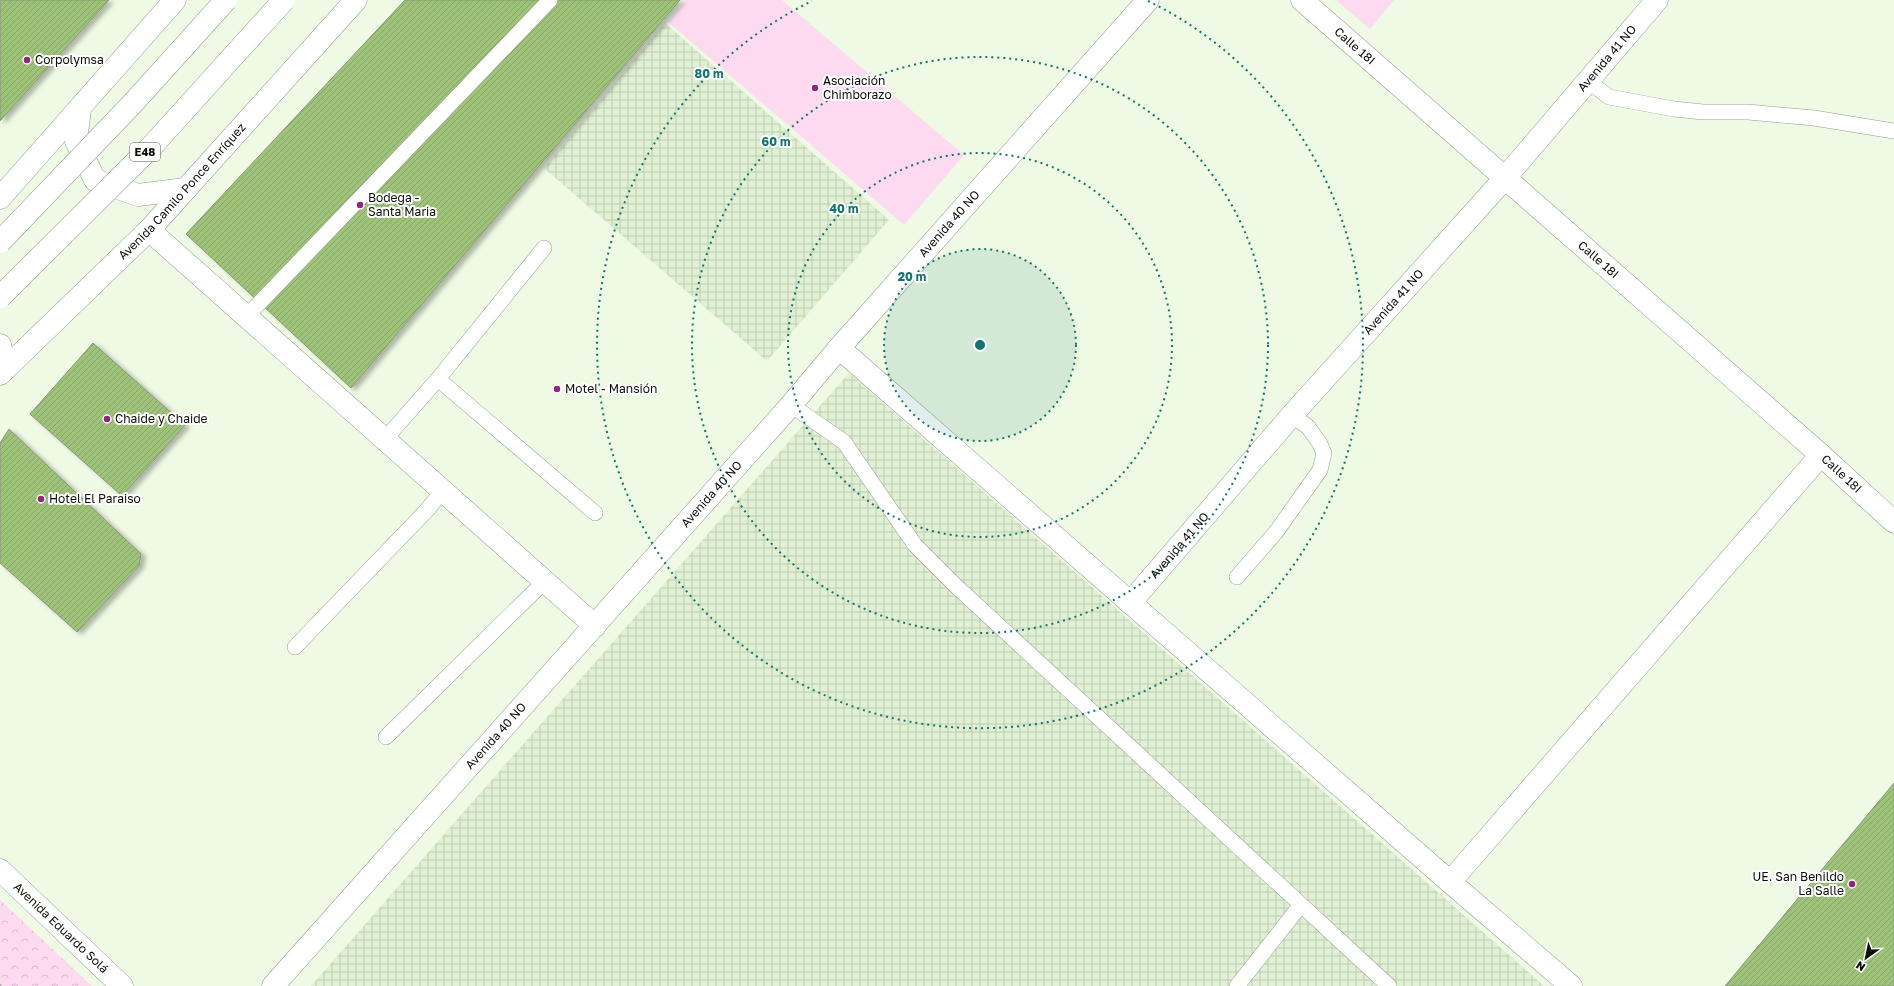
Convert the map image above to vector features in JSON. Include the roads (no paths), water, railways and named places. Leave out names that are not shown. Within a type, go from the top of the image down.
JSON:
[{"type":"street","points":[[0,198],[175,0]]},
{"type":"street","points":[[0,242],[134,102],[226,0]]},
{"type":"street","name":"E48","points":[[0,297],[151,146],[284,0]]},
{"type":"street","name":"Avenida Camilo Ponce Enríquez","points":[[3,371],[149,230],[356,0]]},
{"type":"street","name":"Avenida 40 NO","points":[[274,986],[791,405],[839,348],[1148,0]]},
{"type":"street","name":"Calle 18I","points":[[1302,0],[1821,455],[1894,522]]},
{"type":"street","name":"Avenida 41 NO","points":[[1130,603],[1292,415],[1505,178],[1657,0]]},
{"type":"street","points":[[80,109],[76,142],[95,180],[138,195],[186,189]]},
{"type":"street","points":[[149,230],[386,438],[544,582],[595,626]]},
{"type":"street","points":[[0,345],[3,371]]},
{"type":"street","points":[[839,348],[1450,882],[1572,986]]},
{"type":"street","points":[[1450,882],[1821,455]]},
{"type":"street","name":"Avenida Eduardo Solá","points":[[0,870],[122,986]]},
{"type":"lane","points":[[247,316],[550,0]]},
{"type":"lane","points":[[1588,81],[1609,97],[1674,109],[1703,112],[1748,112],[1814,118],[1894,131]]},
{"type":"lane","points":[[386,438],[438,379],[544,248]]},
{"type":"lane","points":[[438,379],[595,513]]},
{"type":"lane","points":[[791,405],[844,442],[915,545],[956,586],[1300,906],[1389,986]]},
{"type":"lane","points":[[1237,577],[1276,532],[1320,470],[1324,453],[1319,442],[1308,427],[1292,415]]},
{"type":"lane","points":[[295,648],[428,509],[443,490]]},
{"type":"lane","points":[[386,737],[544,582]]},
{"type":"lane","points":[[1236,986],[1300,906]]},
{"type":"place","name":"Corpolymsa","points":[[27,60]]},
{"type":"place","name":"Asociación Chimborazo","points":[[815,88]]},
{"type":"place","name":"Bodega - Santa Maria","points":[[360,205]]},
{"type":"place","name":"Motel - Mansión","points":[[557,389]]},
{"type":"place","name":"Chaide y Chaide","points":[[107,419]]},
{"type":"place","name":"Hotel El Paraiso","points":[[41,499]]},
{"type":"place","name":"UE. San Benildo La Salle","points":[[1852,884]]}]
